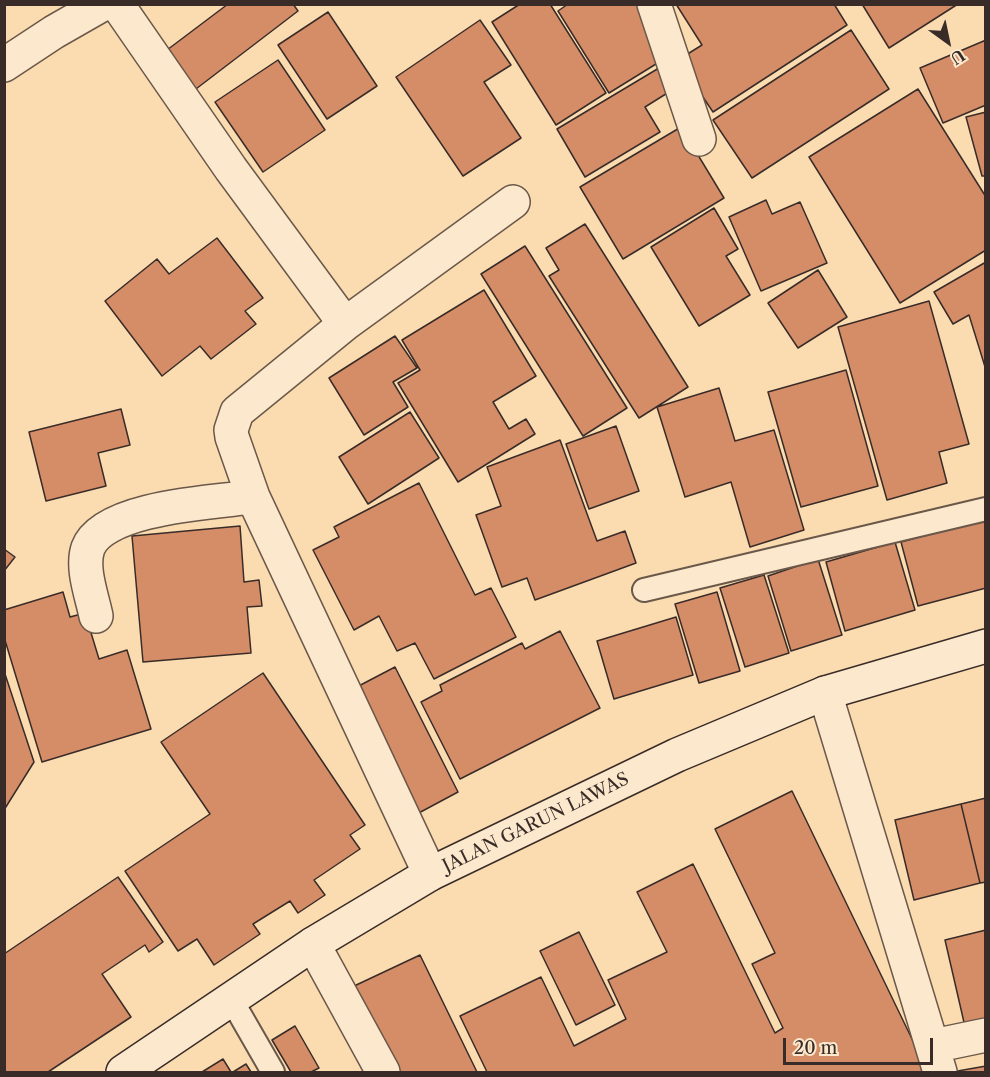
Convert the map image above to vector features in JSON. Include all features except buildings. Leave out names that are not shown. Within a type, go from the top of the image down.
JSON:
[{"type":"street","points":[[4,64],[103,4]]},
{"type":"street","points":[[117,4],[231,169],[345,324]]},
{"type":"street","points":[[654,4],[699,139]]},
{"type":"street","points":[[430,874],[253,497],[232,437],[233,420],[237,412],[345,324],[513,202]]},
{"type":"street","points":[[96,616],[87,555],[93,540],[110,524],[162,509],[253,497]]},
{"type":"street","name":"JALAN GARUN LAWAS","points":[[123,1072],[313,944],[430,874],[677,756],[825,693],[986,646]]},
{"type":"street","points":[[825,693],[937,1059],[986,1035]]},
{"type":"street","points":[[313,944],[383,1072]]},
{"type":"lane","points":[[644,590],[986,509]]},
{"type":"lane","points":[[231,999],[273,1072]]}]
